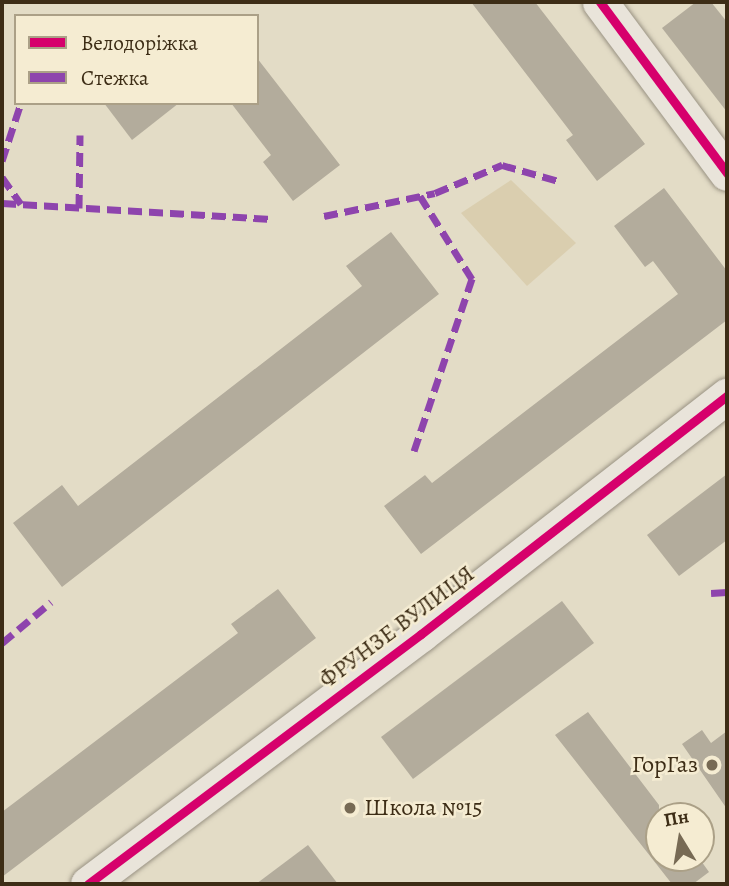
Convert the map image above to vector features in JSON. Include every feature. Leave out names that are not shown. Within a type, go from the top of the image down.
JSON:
[{"type":"street","points":[[600,2],[727,173]]},
{"type":"street","name":"ФРУНЗЕ ВУЛИЦЯ","points":[[88,884],[421,635],[727,396]]},
{"type":"shaded area","points":[[511,180],[576,243],[527,286],[461,213]]},
{"type":"building","points":[[471,2],[535,2],[645,144],[597,181],[566,140],[573,135]]},
{"type":"building","points":[[696,2],[711,2],[727,22],[727,112],[662,28]]},
{"type":"building","points":[[259,61],[340,165],[293,201],[263,162],[271,155],[233,105],[259,105]]},
{"type":"building","points":[[106,105],[176,105],[132,140]]},
{"type":"building","points":[[664,188],[727,271],[727,320],[421,554],[384,506],[425,475],[432,483],[678,294],[653,261],[645,267],[614,226]]},
{"type":"building","points":[[391,232],[439,294],[62,587],[13,523],[62,485],[78,506],[362,286],[346,266]]},
{"type":"building","points":[[727,474],[727,540],[679,576],[647,535]]},
{"type":"building","points":[[278,589],[316,638],[2,877],[2,812],[238,633],[231,624]]},
{"type":"building","points":[[562,601],[594,643],[413,779],[381,737]]},
{"type":"building","points":[[588,712],[657,802],[645,802],[645,850],[555,735]]},
{"type":"building","name":"ГорГаз","points":[[702,730],[711,743],[727,731],[727,809],[682,744]]},
{"type":"building","points":[[308,845],[338,884],[256,884]]},
{"type":"building","points":[[663,872],[709,872],[693,884],[672,884]]},
{"type":"marked path","points":[[2,161],[20,105]]},
{"type":"marked path","points":[[79,208],[80,135]]},
{"type":"marked path","points":[[324,216],[435,193],[502,165],[562,182]]},
{"type":"marked path","points":[[2,177],[21,204]]},
{"type":"marked path","points":[[414,451],[472,279],[420,196]]},
{"type":"marked path","points":[[2,203],[272,219]]},
{"type":"marked path","points":[[711,593],[727,592]]},
{"type":"marked path","points":[[2,643],[51,602]]},
{"type":"cycle path","points":[[600,2],[727,173]]},
{"type":"cycle path","points":[[88,884],[421,634],[727,396]]},
{"type":"place","name":"ГорГаз","points":[[712,765]]},
{"type":"place","name":"Школа №15","points":[[350,808]]}]
